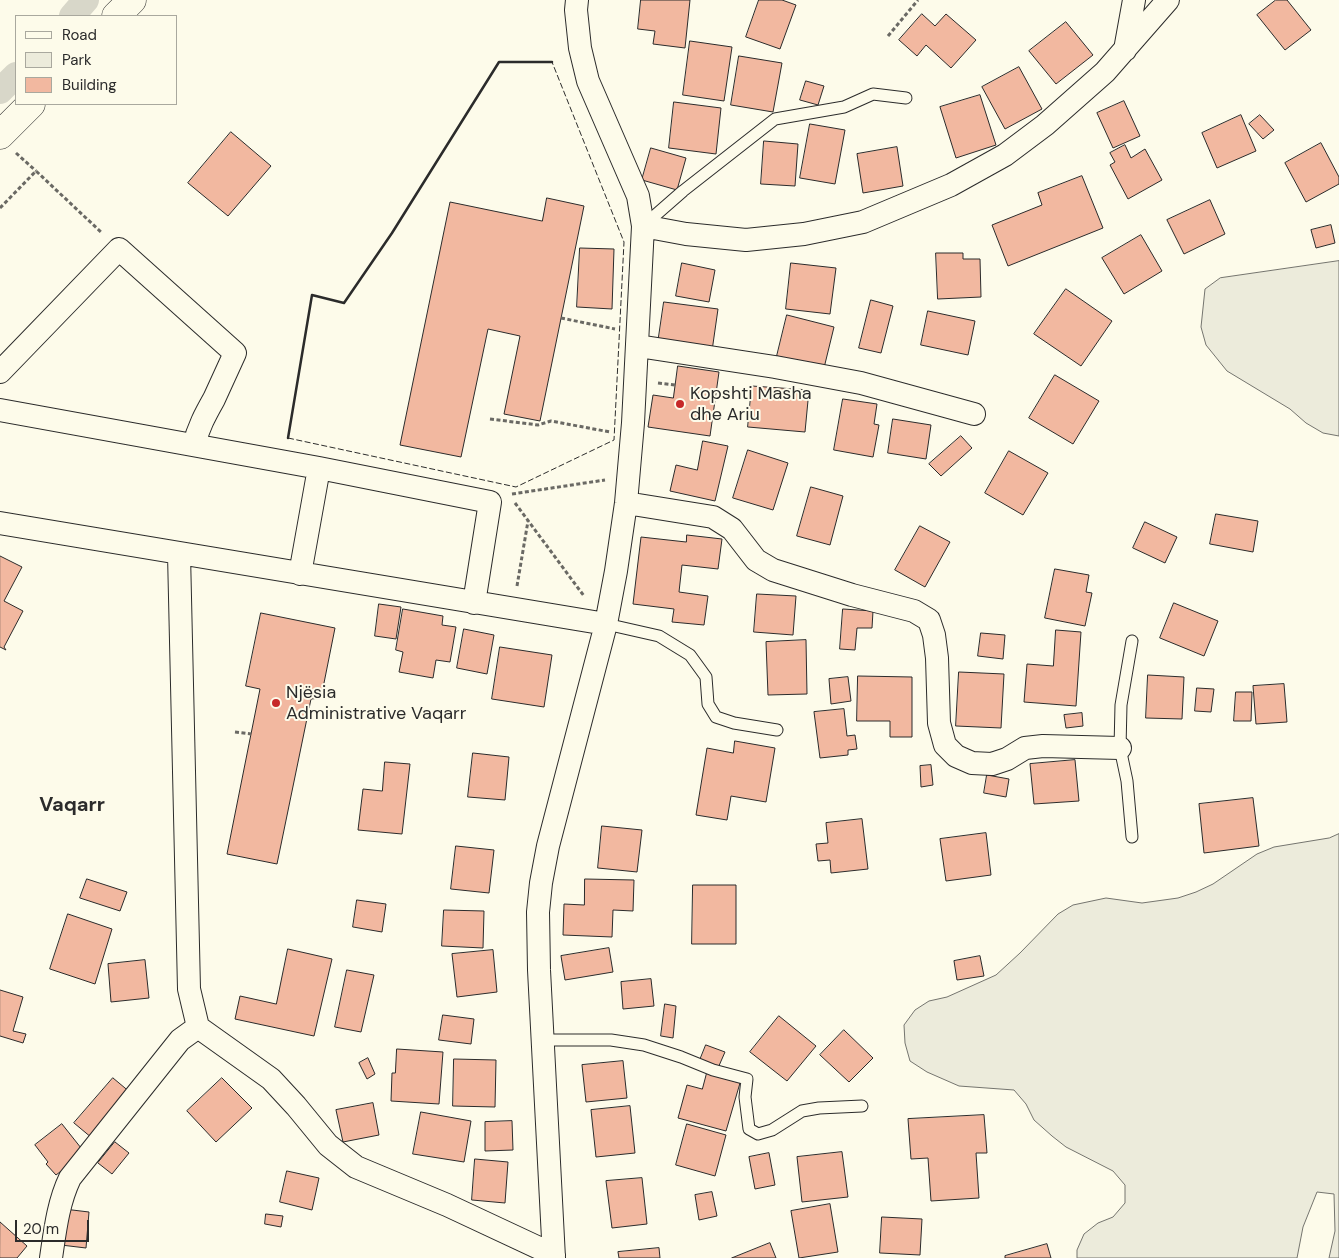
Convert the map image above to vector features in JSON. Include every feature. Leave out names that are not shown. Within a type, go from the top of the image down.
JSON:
[{"type":"main road","points":[[117,15],[132,0]]},
{"type":"main road","points":[[0,135],[30,105]]},
{"type":"street","points":[[179,554],[189,989],[198,1027],[271,1080],[296,1106],[328,1145],[356,1167],[447,1205],[554,1257],[539,931],[541,883],[548,846],[606,624],[616,571],[629,476],[638,346],[643,226],[638,196],[588,81],[580,48],[576,10],[577,0]]},
{"type":"street","points":[[1124,51],[1134,0]]},
{"type":"street","points":[[643,226],[686,234],[746,240],[804,234],[863,222],[951,185],[1005,155],[1052,119],[1106,72],[1168,0]]},
{"type":"street","points":[[0,372],[119,249],[235,353],[213,400],[204,414],[194,445]]},
{"type":"street","points":[[638,346],[775,367],[861,383],[974,414]]},
{"type":"street","points":[[0,410],[319,468],[490,502],[474,603]]},
{"type":"street","points":[[300,574],[319,468]]},
{"type":"street","points":[[626,503],[714,517],[732,529],[756,560],[773,570],[852,595],[914,611],[929,620],[934,635],[937,658],[939,723],[945,745],[956,756],[972,763],[992,764],[1006,759],[1025,748],[1043,746],[1120,748]]},
{"type":"street","points":[[0,523],[606,624]]},
{"type":"street","points":[[51,1258],[59,1207],[70,1178],[180,1040],[198,1027]]},
{"type":"lane","points":[[643,226],[683,191],[775,119],[844,107],[873,94],[906,98]]},
{"type":"lane","points":[[606,624],[659,636],[690,655],[706,677],[708,704],[716,717],[734,723],[778,730]]},
{"type":"lane","points":[[1132,641],[1121,705],[1120,748],[1127,781],[1132,837]]},
{"type":"lane","points":[[543,1040],[611,1040],[644,1044],[713,1070],[746,1079],[745,1097],[749,1129],[758,1134],[772,1130],[802,1112],[820,1108],[862,1106]]},
{"type":"path","points":[[888,36],[918,0]]},
{"type":"path","points":[[19,156],[119,249]]},
{"type":"path","points":[[0,208],[36,171]]},
{"type":"path","points":[[561,318],[619,330]]},
{"type":"path","points":[[490,419],[538,425],[551,421],[614,433]]},
{"type":"path","points":[[606,624],[509,495],[629,476]]},
{"type":"path","points":[[514,609],[528,520]]},
{"type":"path","points":[[235,732],[251,734]]},
{"type":"green space","points":[[1339,261],[1339,436],[1323,433],[1306,423],[1290,409],[1227,371],[1206,345],[1201,327],[1205,289],[1220,278]]},
{"type":"green space","points":[[1339,834],[1339,1258],[1329,1258],[1335,1231],[1334,1194],[1317,1192],[1303,1227],[1297,1258],[1077,1258],[1077,1250],[1084,1234],[1098,1223],[1113,1217],[1125,1203],[1125,1185],[1113,1171],[1066,1147],[1052,1136],[1034,1120],[1026,1104],[1014,1090],[959,1086],[927,1072],[910,1061],[905,1043],[904,1025],[915,1010],[929,1001],[947,997],[996,975],[1058,914],[1073,905],[1106,898],[1142,903],[1178,898],[1213,884],[1257,854],[1274,847],[1329,838]]},
{"type":"building","points":[[641,0],[690,0],[685,48],[653,44],[655,31],[638,29]]},
{"type":"building","points":[[759,0],[782,0],[796,5],[780,49],[746,37]]},
{"type":"building","points":[[1276,0],[1287,0],[1311,30],[1285,50],[1257,15]]},
{"type":"building","points":[[922,14],[935,26],[946,14],[976,40],[951,68],[926,45],[917,56],[899,40]]},
{"type":"building","points":[[1066,22],[1093,55],[1056,84],[1029,51]]},
{"type":"building","points":[[690,41],[732,47],[724,101],[683,95]]},
{"type":"building","points":[[739,56],[782,63],[773,112],[731,105]]},
{"type":"building","points":[[1019,67],[1042,109],[1005,129],[982,87]]},
{"type":"building","points":[[806,81],[824,86],[818,105],[800,100]]},
{"type":"building","points":[[980,95],[996,145],[956,158],[940,107]]},
{"type":"building","points":[[1124,101],[1140,136],[1113,148],[1097,113]]},
{"type":"building","points":[[674,102],[721,108],[716,154],[669,148]]},
{"type":"building","points":[[1241,115],[1256,151],[1217,168],[1202,133]]},
{"type":"building","points":[[1260,115],[1274,130],[1263,139],[1249,124]]},
{"type":"building","points":[[810,124],[845,130],[835,184],[800,178]]},
{"type":"building","points":[[231,132],[271,166],[228,216],[188,183]]},
{"type":"building","points":[[764,141],[798,144],[795,186],[761,184]]},
{"type":"building","points":[[1321,143],[1339,177],[1339,184],[1306,202],[1285,163]]},
{"type":"building","points":[[1125,145],[1131,158],[1145,149],[1162,180],[1128,199],[1110,165],[1115,162],[1110,153]]},
{"type":"building","points":[[897,147],[903,186],[863,193],[857,154]]},
{"type":"building","points":[[651,148],[686,158],[677,190],[642,180]]},
{"type":"building","points":[[1082,176],[1103,228],[1008,266],[992,225],[1042,205],[1038,193]]},
{"type":"building","points":[[547,198],[584,206],[540,421],[504,414],[520,336],[488,329],[461,457],[400,445],[450,202],[542,221]]},
{"type":"building","points":[[1210,200],[1225,234],[1184,254],[1167,220]]},
{"type":"building","points":[[1331,225],[1335,243],[1316,248],[1311,230]]},
{"type":"building","points":[[1141,235],[1162,271],[1124,294],[1102,258]]},
{"type":"building","points":[[580,248],[614,249],[612,309],[577,307]]},
{"type":"building","points":[[936,253],[963,253],[963,259],[980,259],[981,297],[938,299]]},
{"type":"building","points":[[682,263],[715,270],[709,302],[676,296]]},
{"type":"building","points":[[791,263],[836,268],[830,314],[786,309]]},
{"type":"building","points":[[1066,289],[1112,321],[1081,366],[1034,334]]},
{"type":"building","points":[[871,300],[893,306],[881,353],[859,348]]},
{"type":"building","points":[[664,302],[718,309],[712,351],[658,343]]},
{"type":"building","points":[[928,311],[975,321],[968,355],[921,345]]},
{"type":"building","points":[[787,315],[834,327],[824,368],[777,356]]},
{"type":"building","name":"Kopshti Masha dhe Ariu","points":[[678,366],[719,372],[710,436],[648,427],[653,395],[673,398]]},
{"type":"building","points":[[1055,375],[1099,401],[1073,444],[1029,418]]},
{"type":"building","points":[[752,386],[809,390],[805,432],[748,427]]},
{"type":"building","points":[[843,399],[877,404],[874,424],[879,425],[873,457],[834,450]]},
{"type":"building","points":[[893,419],[931,425],[926,459],[888,453]]},
{"type":"building","points":[[961,436],[972,448],[941,476],[929,464]]},
{"type":"building","points":[[703,441],[728,446],[715,501],[670,491],[676,465],[697,470]]},
{"type":"building","points":[[748,450],[788,463],[773,510],[733,498]]},
{"type":"building","points":[[1009,451],[1048,473],[1023,515],[985,493]]},
{"type":"building","points":[[811,487],[843,496],[830,545],[797,536]]},
{"type":"building","points":[[1216,514],[1258,521],[1253,552],[1210,544]]},
{"type":"building","points":[[1145,522],[1177,537],[1165,563],[1133,548]]},
{"type":"building","points":[[920,526],[950,542],[925,587],[895,570]]},
{"type":"building","points":[[687,535],[722,539],[718,569],[682,565],[679,592],[708,596],[704,625],[672,622],[674,609],[633,604],[641,537],[686,542]]},
{"type":"building","points":[[0,556],[22,567],[4,601],[23,611],[4,647],[6,650],[0,647]]},
{"type":"building","points":[[1055,569],[1089,575],[1086,592],[1092,593],[1085,626],[1045,618]]},
{"type":"building","points":[[757,594],[796,596],[793,635],[754,632]]},
{"type":"building","points":[[1174,603],[1218,621],[1204,656],[1160,638]]},
{"type":"building","points":[[379,604],[401,607],[396,639],[375,636]]},
{"type":"building","points":[[403,609],[443,616],[442,625],[456,627],[450,662],[436,660],[433,678],[399,672],[403,652],[396,650]]},
{"type":"building","points":[[843,609],[873,611],[872,628],[857,628],[855,650],[840,649]]},
{"type":"building","points":[[261,613],[335,628],[321,698],[311,699],[277,864],[227,854],[260,689],[246,686]]},
{"type":"building","points":[[464,629],[494,635],[487,674],[457,668]]},
{"type":"building","points":[[1056,630],[1081,632],[1076,706],[1024,702],[1027,664],[1053,666]]},
{"type":"building","points":[[981,633],[1005,635],[1003,659],[978,656]]},
{"type":"building","points":[[806,640],[807,694],[768,695],[766,642]]},
{"type":"building","points":[[500,647],[552,655],[544,707],[492,699]]},
{"type":"building","points":[[959,672],[1004,674],[1001,728],[956,726]]},
{"type":"building","points":[[1148,675],[1184,677],[1182,719],[1146,718]]},
{"type":"building","points":[[858,676],[912,677],[912,737],[890,737],[890,721],[857,721]]},
{"type":"building","points":[[848,677],[851,701],[831,704],[829,679]]},
{"type":"building","points":[[1284,684],[1287,722],[1256,724],[1253,686]]},
{"type":"building","points":[[1197,688],[1214,689],[1211,712],[1195,711]]},
{"type":"building","points":[[1236,692],[1252,692],[1251,721],[1234,721]]},
{"type":"building","points":[[844,709],[847,736],[855,735],[857,749],[848,750],[848,755],[820,758],[814,712]]},
{"type":"building","points":[[1082,713],[1083,726],[1066,728],[1064,715]]},
{"type":"building","points":[[735,741],[775,748],[766,802],[731,796],[727,820],[696,815],[707,748],[733,753]]},
{"type":"building","points":[[473,753],[509,757],[505,800],[468,797]]},
{"type":"building","points":[[1075,760],[1079,801],[1034,804],[1030,764]]},
{"type":"building","points":[[385,762],[410,764],[402,834],[358,830],[363,789],[382,791]]},
{"type":"building","points":[[931,765],[933,785],[921,787],[920,766]]},
{"type":"building","points":[[987,775],[1009,779],[1006,797],[984,793]]},
{"type":"building","points":[[1253,798],[1259,846],[1204,853],[1199,804]]},
{"type":"building","points":[[862,819],[868,869],[831,873],[830,860],[818,861],[816,844],[828,843],[826,823]]},
{"type":"building","points":[[602,826],[642,830],[637,872],[598,868]]},
{"type":"building","points":[[986,833],[991,875],[946,881],[940,839]]},
{"type":"building","points":[[456,846],[494,850],[489,893],[451,889]]},
{"type":"building","points":[[87,879],[127,892],[120,911],[80,898]]},
{"type":"building","points":[[585,879],[634,880],[633,911],[613,910],[612,937],[563,935],[564,904],[584,905]]},
{"type":"building","points":[[693,885],[736,885],[736,944],[692,944]]},
{"type":"building","points":[[357,900],[386,904],[382,932],[353,927]]},
{"type":"building","points":[[444,910],[484,911],[483,948],[442,946]]},
{"type":"building","points":[[68,914],[112,929],[95,984],[50,969]]},
{"type":"building","points":[[609,948],[613,972],[565,980],[561,956]]},
{"type":"building","points":[[288,949],[332,959],[314,1036],[235,1019],[240,996],[276,1004]]},
{"type":"building","points":[[493,950],[497,992],[457,997],[452,954]]},
{"type":"building","points":[[980,956],[984,976],[957,980],[954,961]]},
{"type":"building","points":[[145,960],[149,998],[111,1002],[108,964]]},
{"type":"building","points":[[347,970],[374,975],[361,1032],[335,1027]]},
{"type":"building","points":[[651,979],[654,1006],[623,1009],[621,982]]},
{"type":"building","points":[[0,990],[23,997],[13,1031],[26,1034],[23,1043],[0,1036]]},
{"type":"building","points":[[665,1004],[676,1006],[673,1038],[661,1036]]},
{"type":"building","points":[[443,1015],[474,1019],[471,1044],[439,1040]]},
{"type":"building","points":[[779,1016],[816,1046],[787,1081],[750,1052]]},
{"type":"building","points":[[844,1030],[873,1058],[849,1082],[820,1055]]},
{"type":"building","points":[[706,1045],[725,1052],[718,1068],[700,1060]]},
{"type":"building","points":[[397,1049],[443,1052],[439,1104],[391,1101],[392,1073],[395,1073]]},
{"type":"building","points":[[368,1058],[375,1074],[367,1079],[359,1063]]},
{"type":"building","points":[[454,1059],[496,1060],[495,1107],[453,1106]]},
{"type":"building","points":[[623,1061],[627,1098],[586,1102],[582,1065]]},
{"type":"building","points":[[707,1073],[740,1083],[726,1131],[678,1118],[687,1085],[702,1089]]},
{"type":"building","points":[[113,1078],[131,1093],[92,1138],[74,1123]]},
{"type":"building","points":[[222,1078],[252,1108],[216,1142],[187,1111]]},
{"type":"building","points":[[373,1103],[379,1135],[343,1142],[336,1110]]},
{"type":"building","points":[[630,1106],[635,1153],[596,1157],[591,1110]]},
{"type":"building","points":[[421,1112],[471,1121],[464,1162],[413,1154]]},
{"type":"building","points":[[984,1115],[987,1153],[976,1153],[979,1198],[931,1201],[928,1158],[911,1159],[908,1119]]},
{"type":"building","points":[[512,1121],[513,1150],[485,1151],[485,1122]]},
{"type":"building","points":[[62,1124],[85,1153],[56,1175],[46,1164],[48,1162],[35,1145]]},
{"type":"building","points":[[687,1124],[726,1135],[715,1176],[676,1165]]},
{"type":"building","points":[[115,1142],[129,1153],[112,1174],[98,1163]]},
{"type":"building","points":[[842,1152],[848,1197],[802,1202],[797,1157]]},
{"type":"building","points":[[769,1153],[775,1185],[755,1189],[749,1157]]},
{"type":"building","points":[[475,1159],[508,1162],[505,1203],[472,1200]]},
{"type":"building","points":[[287,1171],[319,1178],[312,1210],[280,1202]]},
{"type":"building","points":[[642,1178],[647,1224],[612,1228],[606,1181]]},
{"type":"building","points":[[712,1192],[717,1216],[699,1220],[695,1195]]},
{"type":"building","points":[[830,1204],[838,1252],[799,1258],[791,1211]]},
{"type":"building","points":[[64,1209],[89,1212],[86,1248],[61,1245]]},
{"type":"building","points":[[266,1214],[283,1216],[281,1227],[265,1224]]},
{"type":"building","points":[[882,1217],[922,1219],[920,1255],[880,1253]]},
{"type":"building","points":[[0,1222],[27,1246],[17,1258],[0,1258]]},
{"type":"building","points":[[770,1243],[776,1258],[732,1258]]},
{"type":"building","points":[[1047,1244],[1051,1258],[1005,1258],[1005,1256]]},
{"type":"building","points":[[659,1248],[660,1258],[619,1258],[618,1252]]},
{"type":"waterway","points":[[73,15],[86,0]]},
{"type":"waterway","points":[[0,91],[15,76]]},
{"type":"fence","points":[[288,438],[516,487],[614,440],[624,242],[552,62]]},
{"type":"wall","points":[[288,438],[312,295],[344,303],[392,233],[499,62],[552,62]]},
{"type":"place","name":"Kopshti Masha dhe Ariu","points":[[680,404]]},
{"type":"place","name":"Njësia Administrative Vaqarr","points":[[276,703]]},
{"type":"district","name":"Vaqarr","points":[[72,806]]}]
